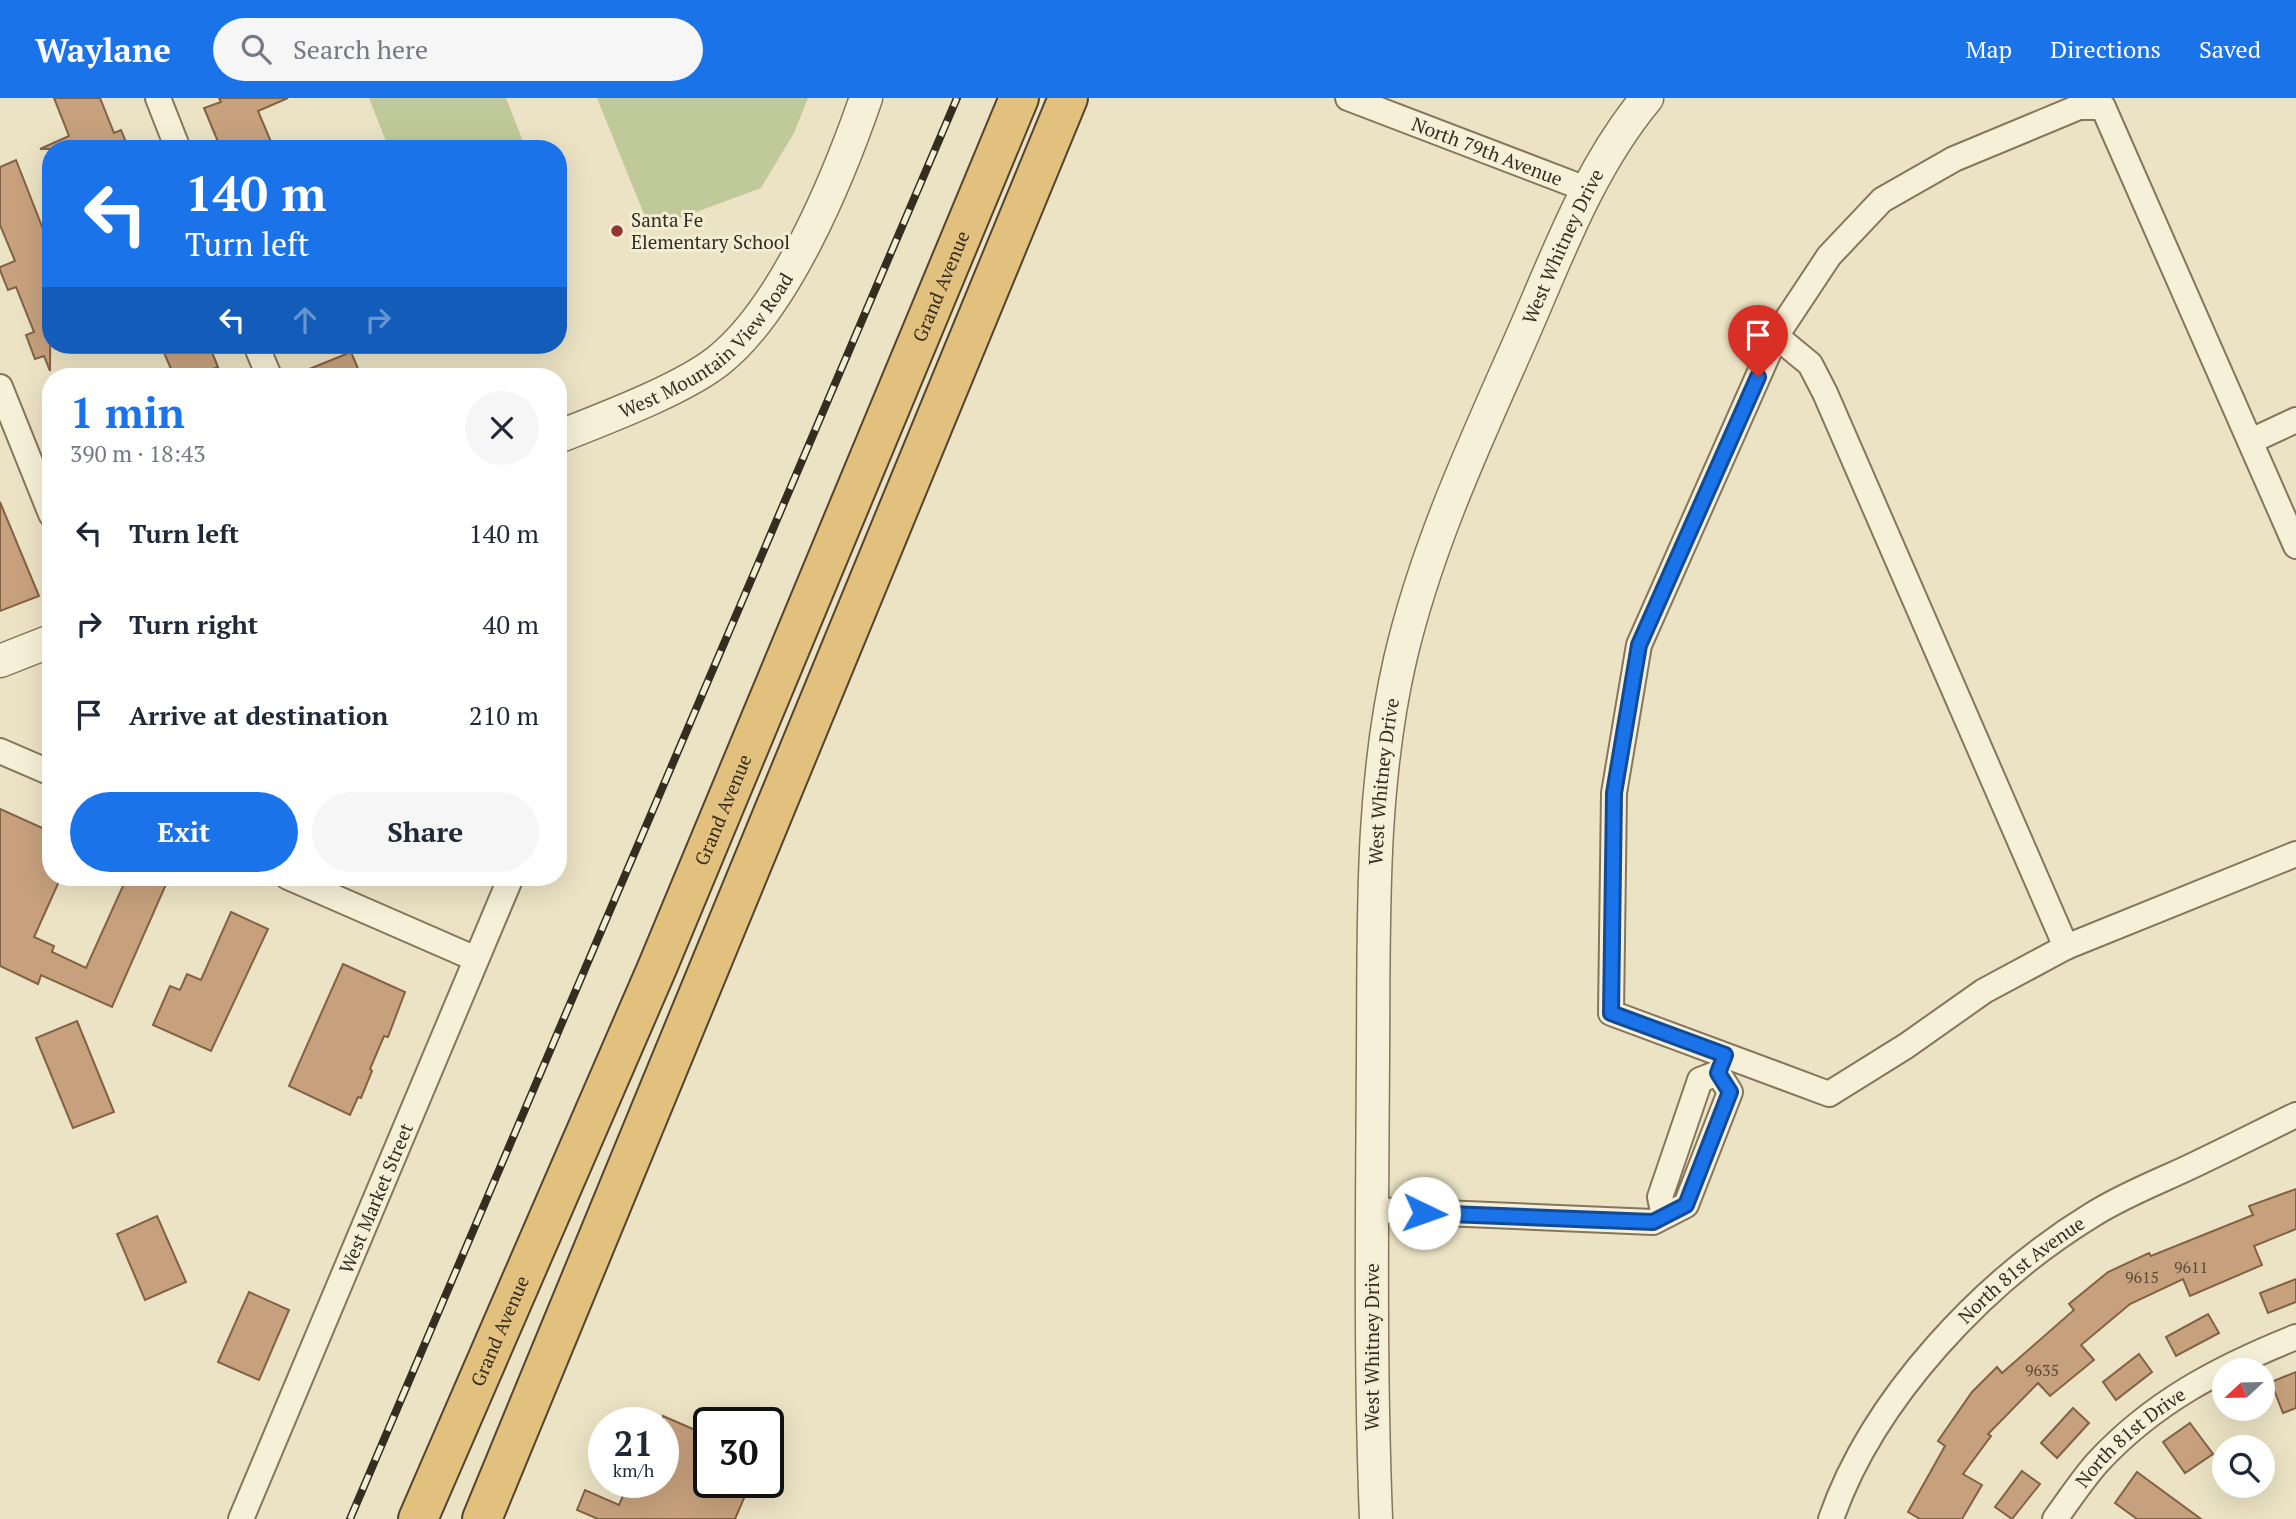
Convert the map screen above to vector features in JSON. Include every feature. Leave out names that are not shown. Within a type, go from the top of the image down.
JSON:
[{"type":"highway","name":"Grand Avenue","points":[[418,1519],[657,968],[1019,98]]},
{"type":"highway","points":[[482,1519],[1068,98]]},
{"type":"street","points":[[158,98],[174,140]]},
{"type":"street","name":"West Mountain View Road","points":[[567,433],[716,363],[744,337],[768,304],[819,212],[866,98]]},
{"type":"street","name":"North 79th Avenue","points":[[1348,98],[1586,189]]},
{"type":"street","name":"West Whitney Drive","points":[[1376,1519],[1371,1403],[1375,850],[1382,753],[1399,663],[1423,574],[1443,518],[1586,189],[1612,145],[1647,98]]},
{"type":"street","points":[[2296,546],[2104,107],[2079,107],[1966,154],[1882,200],[1829,256],[1776,336],[1639,645],[1614,793],[1611,1013],[1722,1064],[1829,1094],[1906,1046],[1984,991],[2066,947],[2296,854]]},
{"type":"street","points":[[1776,336],[1810,364],[1825,393],[2066,947]]},
{"type":"street","points":[[0,387],[42,492]]},
{"type":"street","points":[[2251,440],[2296,420]]},
{"type":"street","points":[[0,661],[42,645]]},
{"type":"street","points":[[0,751],[42,769]]},
{"type":"street","points":[[309,886],[476,959]]},
{"type":"street","name":"West Market Street","points":[[241,1519],[507,886]]},
{"type":"street","points":[[1372,1210],[1653,1222],[1686,1205],[1730,1092],[1722,1064]]},
{"type":"street","name":"North 81st Avenue","points":[[1831,1519],[1859,1459],[1925,1358],[2003,1280],[2046,1244],[2093,1214],[2296,1115]]},
{"type":"street","name":"North 81st Drive","points":[[2055,1519],[2095,1464],[2123,1436],[2154,1411],[2209,1375],[2296,1337]]},
{"type":"green space","points":[[369,98],[506,98],[522,140],[385,140]]},
{"type":"green space","points":[[597,98],[808,98],[794,133],[761,188],[650,229]]},
{"type":"building","points":[[54,98],[100,98],[114,133],[121,130],[125,140],[60,140],[69,136]]},
{"type":"building","points":[[219,98],[288,98],[258,111],[270,140],[217,140],[204,108],[221,102]]},
{"type":"building","points":[[16,160],[42,226],[42,354],[50,354],[50,368],[44,356],[35,359],[26,335],[34,332],[16,287],[8,290],[0,270],[0,267],[15,261],[0,225],[0,167]]},
{"type":"building","points":[[165,354],[213,354],[218,367],[215,368],[171,368]]},
{"type":"building","points":[[352,354],[358,368],[312,368]]},
{"type":"building","points":[[0,502],[39,596],[0,611]]},
{"type":"building","points":[[0,809],[42,828],[42,886],[57,886],[34,937],[54,946],[52,952],[86,968],[123,886],[165,886],[112,1007],[41,975],[38,984],[0,966]]},
{"type":"building","points":[[231,912],[268,929],[211,1051],[153,1025],[170,986],[180,990],[187,974],[201,980]]},
{"type":"building","points":[[343,964],[405,992],[388,1037],[384,1036],[370,1069],[372,1071],[361,1098],[358,1097],[350,1115],[289,1086]]},
{"type":"building","points":[[77,1021],[114,1112],[73,1128],[36,1038]]},
{"type":"building","points":[[2296,1189],[2296,1229],[2254,1246],[2262,1265],[2190,1296],[2183,1279],[2130,1304],[2081,1345],[2094,1360],[2050,1396],[2038,1383],[1988,1434],[1991,1436],[1963,1474],[1982,1485],[1962,1519],[1920,1519],[1908,1512],[1945,1446],[1938,1441],[1972,1392],[1997,1367],[2002,1373],[2074,1310],[2069,1304],[2108,1272],[2149,1253],[2151,1256],[2253,1215],[2249,1206]]},
{"type":"building","points":[[157,1216],[186,1282],[145,1300],[117,1234]]},
{"type":"building","points":[[2296,1279],[2296,1302],[2268,1313],[2260,1293]]},
{"type":"building","points":[[249,1292],[289,1310],[259,1380],[218,1362]]},
{"type":"building","points":[[2208,1314],[2219,1333],[2176,1356],[2166,1337]]},
{"type":"building","points":[[2139,1354],[2152,1372],[2116,1400],[2103,1382]]},
{"type":"building","points":[[2296,1372],[2296,1408],[2283,1413],[2275,1392],[2275,1380]]},
{"type":"building","points":[[2073,1408],[2089,1423],[2057,1458],[2041,1443]]},
{"type":"building","points":[[679,1423],[693,1429],[693,1498],[744,1498],[735,1519],[598,1519],[577,1510],[585,1490],[588,1491],[588,1498],[603,1498],[619,1505],[622,1498],[679,1498]]},
{"type":"building","points":[[2190,1423],[2212,1455],[2185,1473],[2163,1442]]},
{"type":"building","points":[[2022,1471],[2040,1484],[2012,1519],[1995,1507]]},
{"type":"building","points":[[2137,1472],[2201,1519],[2137,1519],[2115,1503]]},
{"type":"railway","points":[[350,1519],[957,98]]},
{"type":"place","name":"Santa Fe Elementary School","points":[[617,231]]},
{"type":"route","points":[[1424,1213],[1653,1222],[1686,1205],[1707,1155],[1730,1092],[1718,1073],[1725,1055],[1611,1013],[1614,793],[1639,645],[1758,377]]}]
